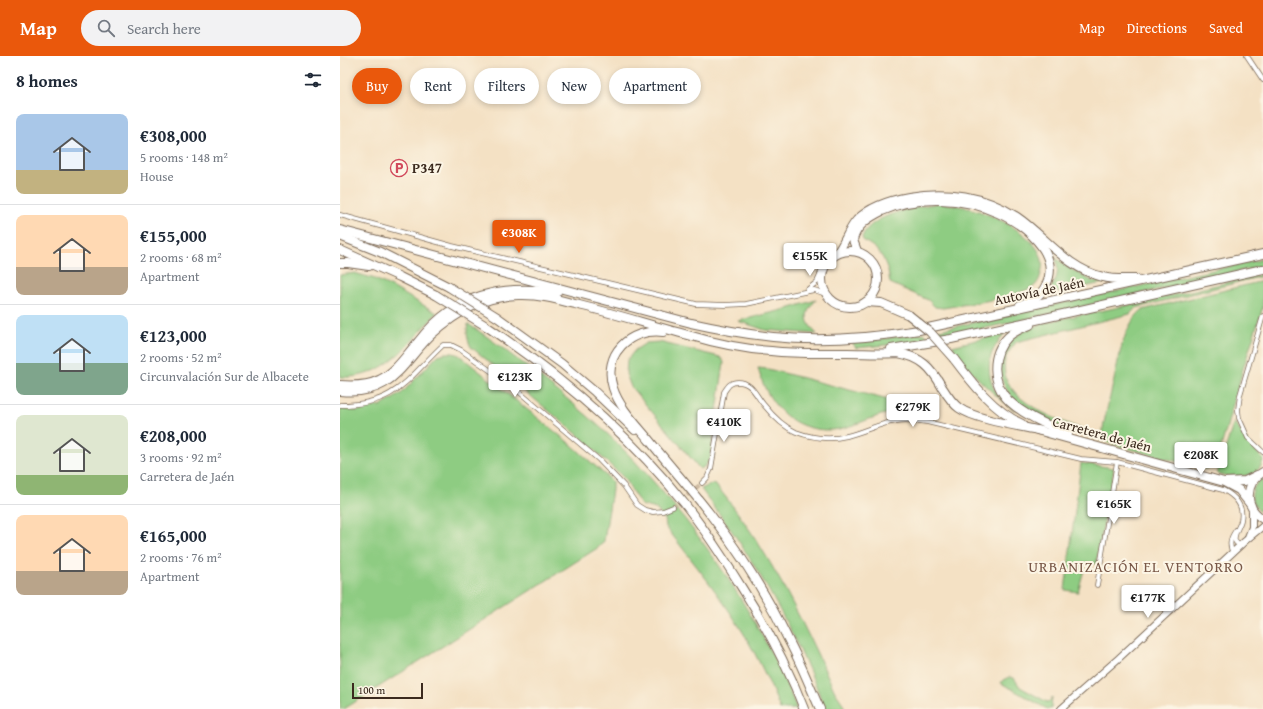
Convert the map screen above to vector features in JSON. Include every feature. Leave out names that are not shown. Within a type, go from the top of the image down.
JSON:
[{"type":"highway","points":[[837,254],[851,228],[858,219],[878,207],[904,198],[921,195],[947,194],[972,197],[1006,211],[1028,225],[1076,266],[1089,273],[1103,277],[1121,279],[1137,279],[1172,273]]},
{"type":"highway","points":[[857,251],[853,244],[854,237],[863,223],[870,217],[887,209],[904,204],[934,200],[951,201],[966,203],[998,213],[1013,222],[1038,242],[1047,255],[1050,263],[1050,274],[1045,288],[1039,295],[1024,304],[987,316]]},
{"type":"highway","points":[[340,230],[585,295]]},
{"type":"highway","points":[[340,236],[380,252],[449,286],[497,317],[562,364],[595,392],[638,432],[682,480]]},
{"type":"highway","points":[[340,250],[436,295],[486,326],[539,364],[588,404],[638,451],[675,493],[708,535],[757,612],[772,639],[804,709]]},
{"type":"highway","points":[[847,250],[857,251],[868,257],[876,267],[878,280],[875,292],[866,302],[858,306],[844,306],[836,303],[826,294],[822,283],[822,272],[828,261],[837,254],[847,250]]},
{"type":"highway","name":"Autovía de Jaén","points":[[585,295],[727,331],[772,337],[818,339],[886,336],[987,316],[1124,286],[1172,273],[1263,254]]},
{"type":"highway","points":[[340,263],[363,265],[400,277]]},
{"type":"highway","name":"Autovía de Jaén","points":[[846,353],[924,344],[970,335],[1263,269]]},
{"type":"highway","points":[[340,385],[364,385],[379,380],[392,371],[430,328],[451,310],[481,296],[494,292],[528,289],[585,295]]},
{"type":"highway","points":[[875,292],[886,301],[909,315],[930,332],[970,379],[997,407],[1019,422],[1042,431]]},
{"type":"highway","points":[[340,390],[354,392],[368,390],[390,381],[402,370],[431,336],[447,321],[471,307],[502,296],[519,295],[556,299],[601,310],[688,335],[722,343],[771,351],[898,353],[909,355],[921,360],[927,366],[949,398],[960,409],[980,417],[1042,431]]},
{"type":"highway","points":[[866,302],[881,303],[909,315]]},
{"type":"highway","points":[[1046,317],[1017,330],[1008,337],[999,349],[995,360],[995,370],[1000,389],[1014,405],[1034,418],[1053,428],[1102,448]]},
{"type":"highway","points":[[688,335],[655,331],[640,333],[631,337],[623,343],[617,352],[612,366],[611,375],[613,387],[624,408],[710,514],[765,595],[790,642],[820,709]]},
{"type":"highway","name":"Carretera de Jaén","points":[[1042,431],[1224,482],[1239,490],[1258,516],[1263,519]]},
{"type":"highway","points":[[1251,506],[1249,490],[1251,483],[1262,472]]},
{"type":"highway","name":"Carretera de Jaén","points":[[1224,482],[1245,481],[1262,472]]},
{"type":"street","points":[[1247,56],[1263,80]]},
{"type":"street","points":[[340,215],[452,246],[696,304],[746,304],[814,290],[826,294]]},
{"type":"street","points":[[805,291],[814,285],[822,272]]},
{"type":"street","points":[[1263,316],[1240,395],[1238,410],[1239,418],[1248,438],[1263,452]]},
{"type":"street","points":[[340,404],[360,404],[386,397],[400,389],[443,346],[450,345],[461,350],[511,385],[578,442],[617,477],[637,505],[645,510],[653,512],[663,511],[673,507]]},
{"type":"street","points":[[702,483],[712,469],[724,392],[728,385],[734,382],[740,382],[748,385],[781,423],[796,432],[813,437],[830,438],[848,436],[881,424],[912,420],[927,422],[1081,459],[1117,462],[1223,490],[1230,493],[1239,502],[1241,507],[1241,520],[1235,538],[1236,542],[1240,546]]},
{"type":"street","points":[[1097,585],[1117,462]]},
{"type":"street","points":[[1245,541],[1252,527],[1251,506]]},
{"type":"street","points":[[1233,552],[1230,548],[1230,541],[1232,535],[1239,526]]},
{"type":"street","points":[[1061,709],[1263,526]]},
{"type":"green space","points":[[940,203],[964,207],[988,214],[1015,228],[1027,237],[1036,247],[1041,258],[1042,269],[1037,283],[1030,289],[1006,296],[943,308],[935,307],[928,300],[890,283],[888,270],[883,258],[875,248],[863,240],[862,237],[867,229],[875,222],[896,212]]},
{"type":"green space","points":[[1056,258],[1067,267],[1092,281],[1107,282],[1045,295],[1052,287],[1056,278],[1058,269]]},
{"type":"green space","points":[[1263,259],[1263,266],[941,338],[935,331]]},
{"type":"green space","points":[[355,273],[375,279],[392,287],[437,313],[406,347],[383,366],[356,376],[340,377],[340,275]]},
{"type":"green space","points":[[1263,274],[1263,276],[1136,308],[1130,314],[1016,342],[1005,360],[1005,375],[1012,389],[1024,400],[1056,419],[1102,436],[1105,416],[1122,344],[1130,325],[1142,310],[1263,281],[1263,307],[1243,369],[1218,458],[1209,455],[1207,469],[1119,446],[1051,422],[1024,408],[1007,391],[1004,385],[999,368],[1000,356],[1014,337],[1033,327],[1054,320],[1129,305]]},
{"type":"green space","points":[[816,300],[809,309],[807,317],[810,325],[817,334],[765,330],[738,321],[787,309]]},
{"type":"green space","points":[[468,324],[511,355],[589,417],[647,474],[673,504],[721,568],[743,602],[763,637],[797,709],[780,709],[764,671],[744,634],[716,593],[666,527],[665,519],[656,509],[641,505],[623,477],[577,434],[471,347],[467,336]]},
{"type":"green space","points":[[924,333],[930,339],[856,348],[852,342],[881,339]]},
{"type":"green space","points":[[1005,333],[992,352],[989,369],[993,387],[997,394],[1015,411],[998,397],[981,382],[965,365],[952,346]]},
{"type":"green space","points":[[659,342],[720,357],[724,362],[710,460],[700,469],[631,387],[626,374],[627,360],[635,350],[646,343]]},
{"type":"green space","points":[[445,353],[459,355],[573,446],[612,481],[604,541],[599,547],[344,709],[340,709],[340,409],[357,411],[383,405],[402,393],[438,355]]},
{"type":"green space","points":[[758,368],[768,369],[931,411],[932,415],[910,412],[894,412],[831,430],[804,426],[783,413],[775,404],[762,381]]},
{"type":"green space","points":[[1234,422],[1247,441],[1263,459],[1261,466],[1257,471],[1244,476],[1217,474]]},
{"type":"green space","points":[[1081,463],[1114,468],[1096,564],[1086,562],[1078,592],[1065,590]]},
{"type":"green space","points":[[1263,476],[1263,515],[1252,500],[1252,491]]},
{"type":"green space","points":[[714,483],[733,506],[750,531],[782,583],[835,692],[845,709],[825,709],[800,649],[769,590],[742,545],[701,489]]},
{"type":"green space","points":[[1009,677],[1014,678],[1020,687],[1047,702],[1050,701],[1052,697],[1051,709],[1047,709],[1001,683]]},
{"type":"tunnel","points":[[673,507],[702,483]]},
{"type":"place","name":"P347","points":[[399,168]]},
{"type":"district","name":"URBANIZACIÓN EL VENTORRO","points":[[1136,567]]}]
